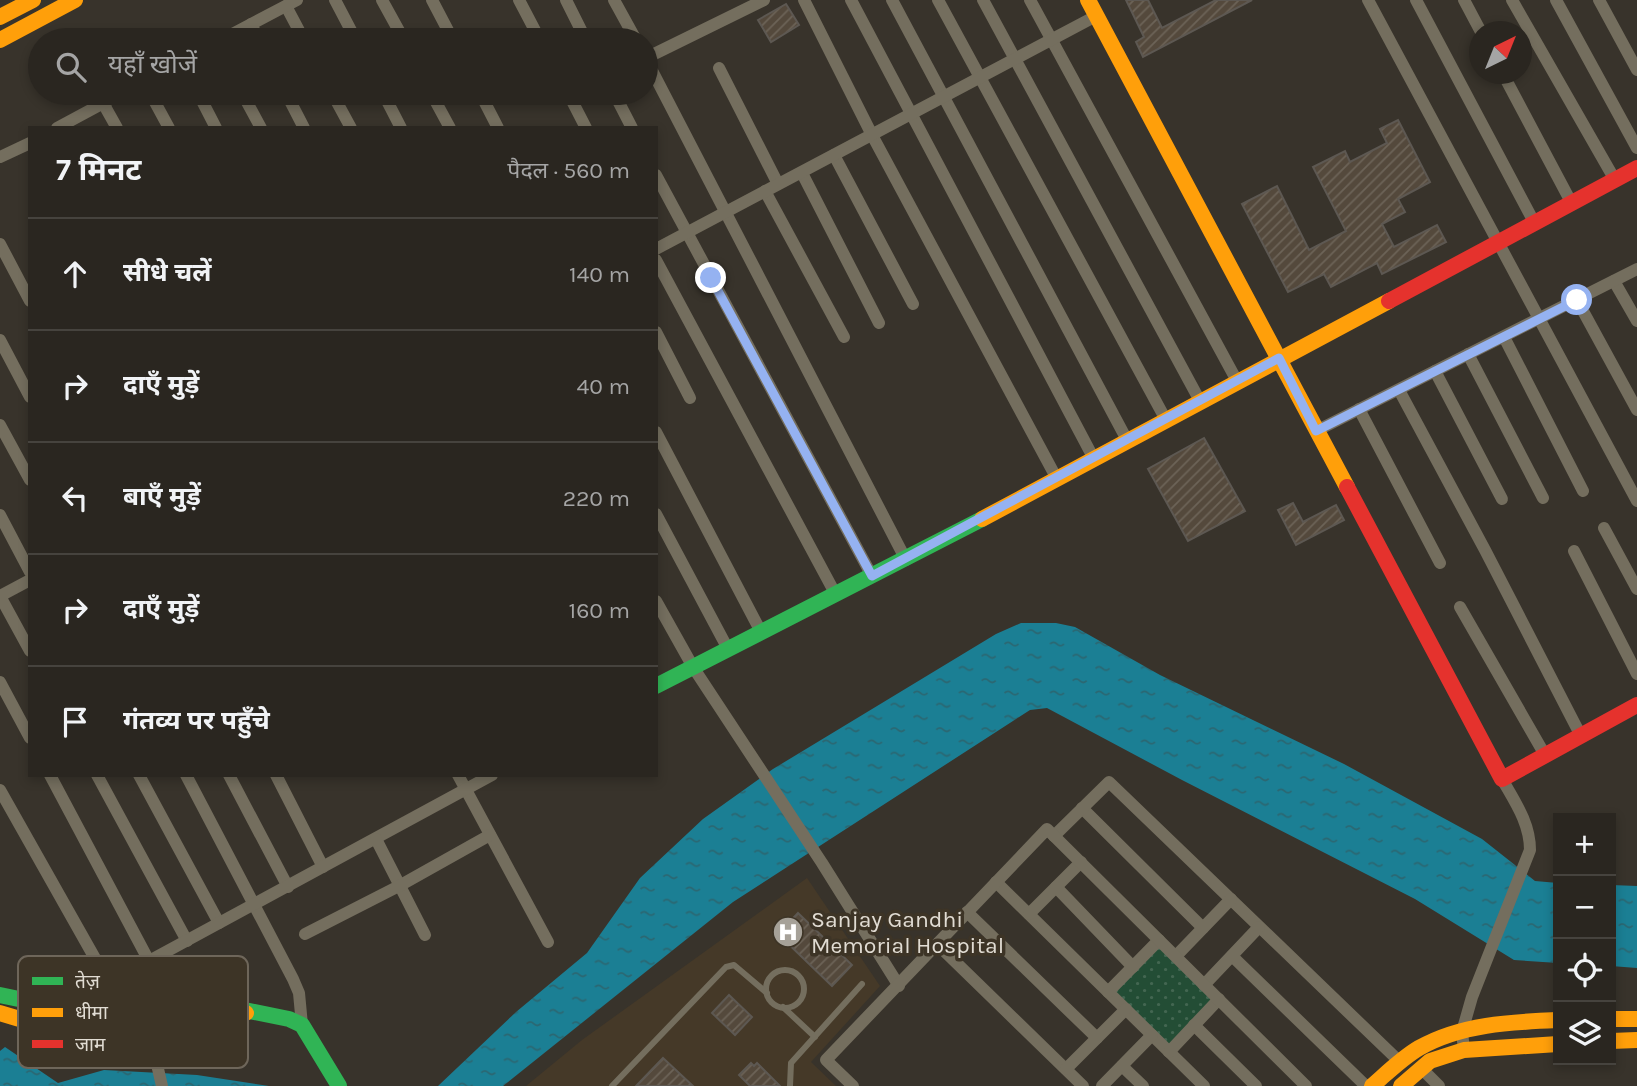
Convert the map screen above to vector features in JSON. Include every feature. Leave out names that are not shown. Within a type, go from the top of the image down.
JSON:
[{"type":"street","points":[[0,17],[33,0]]},
{"type":"street","points":[[335,0],[350,28]]},
{"type":"street","points":[[382,0],[397,28]]},
{"type":"street","points":[[432,0],[447,28]]},
{"type":"street","points":[[519,0],[534,28]]},
{"type":"street","points":[[566,0],[580,28]]},
{"type":"street","points":[[614,0],[629,28]]},
{"type":"street","points":[[658,53],[764,0]]},
{"type":"street","points":[[804,0],[872,135],[1057,479]]},
{"type":"street","points":[[851,0],[1094,458]]},
{"type":"street","points":[[892,0],[1127,440]]},
{"type":"street","points":[[938,0],[1166,420]]},
{"type":"street","points":[[983,0],[1200,401]]},
{"type":"street","points":[[1030,0],[1237,381]]},
{"type":"street","points":[[1088,0],[1525,820],[1530,850],[1480,976],[1462,1032],[1464,1050]]},
{"type":"street","points":[[1368,0],[1637,501]]},
{"type":"street","points":[[1416,0],[1534,222]]},
{"type":"street","points":[[1464,0],[1475,21]]},
{"type":"street","points":[[1512,0],[1615,180]]},
{"type":"street","points":[[1556,0],[1637,148]]},
{"type":"street","points":[[1599,0],[1637,71]]},
{"type":"street","points":[[0,40],[65,2]]},
{"type":"street","points":[[244,28],[291,3],[300,28]]},
{"type":"street","points":[[658,248],[1096,16]]},
{"type":"street","points":[[251,24],[253,28]]},
{"type":"street","points":[[719,68],[778,184]]},
{"type":"street","points":[[658,82],[906,559]]},
{"type":"street","points":[[1508,84],[1571,202]]},
{"type":"street","points":[[61,126],[99,105]]},
{"type":"street","points":[[104,105],[116,126]]},
{"type":"street","points":[[157,105],[168,126]]},
{"type":"street","points":[[204,105],[215,126]]},
{"type":"street","points":[[249,105],[260,126]]},
{"type":"street","points":[[292,105],[303,126]]},
{"type":"street","points":[[339,105],[350,126]]},
{"type":"street","points":[[389,105],[400,126]]},
{"type":"street","points":[[438,105],[449,126]]},
{"type":"street","points":[[486,105],[497,126]]},
{"type":"street","points":[[574,105],[585,126]]},
{"type":"street","points":[[620,105],[631,126]]},
{"type":"street","points":[[0,157],[28,143]]},
{"type":"street","points":[[834,155],[913,304]]},
{"type":"street","points":[[658,685],[906,559],[1637,168]]},
{"type":"street","points":[[802,173],[879,323]]},
{"type":"street","points":[[658,178],[872,576]]},
{"type":"street","points":[[765,191],[844,337]]},
{"type":"street","points":[[0,244],[28,297]]},
{"type":"street","points":[[658,264],[836,595]]},
{"type":"street","points":[[1316,431],[1637,270]]},
{"type":"street","points":[[1614,281],[1637,321]]},
{"type":"street","points":[[1577,300],[1637,410]]},
{"type":"street","points":[[658,336],[690,398]]},
{"type":"street","points":[[1504,337],[1583,491]]},
{"type":"street","points":[[0,340],[28,393]]},
{"type":"street","points":[[1468,354],[1543,498]]},
{"type":"street","points":[[1435,371],[1502,499]]},
{"type":"street","points":[[1399,390],[1580,736]]},
{"type":"street","points":[[1359,409],[1440,563]]},
{"type":"street","points":[[0,425],[28,476]]},
{"type":"street","points":[[658,436],[761,632]]},
{"type":"street","points":[[0,515],[28,568]]},
{"type":"street","points":[[658,518],[728,649]]},
{"type":"street","points":[[1604,528],[1637,589]]},
{"type":"street","points":[[1574,551],[1637,674]]},
{"type":"street","points":[[28,581],[0,596],[28,647]]},
{"type":"street","points":[[658,605],[693,667],[899,986]]},
{"type":"street","points":[[1460,607],[1545,755]]},
{"type":"street","points":[[0,682],[28,734]]},
{"type":"street","points":[[1502,779],[1637,705]]},
{"type":"street","points":[[51,777],[146,956]]},
{"type":"street","points":[[98,777],[187,941]]},
{"type":"street","points":[[140,777],[219,923]]},
{"type":"street","points":[[187,777],[299,993],[302,1025],[339,1086]]},
{"type":"street","points":[[230,777],[288,887]]},
{"type":"street","points":[[277,777],[323,867]]},
{"type":"street","points":[[459,777],[548,943]]},
{"type":"street","points":[[158,956],[489,777]]},
{"type":"street","points":[[1054,836],[1108,782],[1400,1062]]},
{"type":"street","points":[[0,790],[94,956]]},
{"type":"street","points":[[1082,808],[1203,928]]},
{"type":"street","points":[[853,1086],[826,1060],[1047,829],[1219,999],[1300,1084]]},
{"type":"street","points":[[304,934],[490,835]]},
{"type":"street","points":[[376,839],[425,935]]},
{"type":"street","points":[[1029,914],[1081,862]]},
{"type":"street","points":[[996,882],[1204,1086]]},
{"type":"street","points":[[1056,887],[1133,967]]},
{"type":"street","points":[[1176,956],[1231,899]]},
{"type":"street","points":[[967,912],[1097,1038]]},
{"type":"street","points":[[1204,985],[1259,927]]},
{"type":"street","points":[[1108,992],[1159,940]]},
{"type":"street","points":[[937,944],[1083,1086]]},
{"type":"street","points":[[1232,956],[1366,1086]]},
{"type":"street","points":[[0,995],[18,999]]},
{"type":"street","points":[[1169,1052],[1219,999]]},
{"type":"street","points":[[1066,1069],[1126,1009]]},
{"type":"street","points":[[248,1010],[289,1019],[302,1025]]},
{"type":"street","points":[[248,1013],[255,1011]]},
{"type":"street","points":[[0,1013],[18,1018]]},
{"type":"street","points":[[1616,1019],[1637,1019]]},
{"type":"street","points":[[1372,1086],[1420,1047],[1462,1032],[1517,1021],[1553,1020]]},
{"type":"street","points":[[1194,1025],[1256,1086]]},
{"type":"street","points":[[1102,1086],[1152,1035]]},
{"type":"street","points":[[1616,1041],[1637,1040]]},
{"type":"street","points":[[1401,1086],[1430,1061],[1464,1050],[1553,1044]]},
{"type":"street","points":[[1122,1066],[1143,1086]]},
{"type":"street","points":[[157,1068],[162,1086]]},
{"type":"street","points":[[1421,1068],[1439,1086]]},
{"type":"lane","points":[[612,1086],[726,967],[734,965],[767,993],[772,1003],[783,1007],[815,1037]]},
{"type":"lane","points":[[767,993],[767,984],[776,972],[785,970],[799,976],[803,985],[802,997],[794,1005],[783,1007]]},
{"type":"lane","points":[[790,1086],[791,1063],[862,984]]},
{"type":"shaded area","name":"Sanjay Gandhi Memorial Hospital","points":[[807,878],[880,986],[811,1062],[836,1086],[526,1086],[582,1040]]},
{"type":"green space","points":[[1157,944],[1214,1000],[1169,1047],[1112,991]]},
{"type":"water","points":[[1021,623],[1056,623],[1075,627],[1160,675],[1344,764],[1482,839],[1535,881],[1553,883],[1553,963],[1514,960],[1415,899],[1047,708],[1030,710],[733,902],[503,1086],[438,1086],[516,1012],[587,953],[640,878],[703,819],[773,769],[996,634]]},
{"type":"water","points":[[1616,885],[1637,886],[1637,968],[1616,966]]},
{"type":"water","points":[[5,1047],[18,1056],[18,1068],[36,1068],[58,1083],[104,1070],[197,1075],[269,1086],[0,1086],[0,1051]]},
{"type":"building","points":[[1126,0],[1148,0],[1162,28],[1216,0],[1252,0],[1143,57],[1136,42],[1144,37]]},
{"type":"building","points":[[786,4],[799,25],[771,42],[758,20]]},
{"type":"building","points":[[1398,120],[1430,182],[1398,199],[1405,212],[1382,224],[1394,247],[1437,225],[1446,242],[1382,274],[1377,263],[1331,287],[1324,274],[1288,292],[1242,204],[1277,186],[1309,250],[1346,231],[1313,167],[1345,151],[1350,162],[1387,143],[1380,129]]},
{"type":"building","points":[[1204,438],[1245,511],[1188,541],[1148,469]]},
{"type":"building","points":[[1293,503],[1303,522],[1336,505],[1344,520],[1296,545],[1278,510]]},
{"type":"building","points":[[798,913],[852,965],[832,986],[778,934]]},
{"type":"building","points":[[729,995],[752,1017],[735,1035],[712,1013]]},
{"type":"building","points":[[663,1058],[693,1086],[636,1086]]},
{"type":"building","points":[[751,1063],[754,1066],[757,1063],[780,1086],[750,1086],[739,1075]]},
{"type":"traffic: fast","points":[[658,685],[982,519]]},
{"type":"traffic: fast","points":[[0,995],[18,999]]},
{"type":"traffic: fast","points":[[248,1011],[289,1019],[302,1025],[339,1086]]},
{"type":"traffic: slow","points":[[0,17],[33,0]]},
{"type":"traffic: slow","points":[[0,40],[75,0]]},
{"type":"traffic: slow","points":[[1088,0],[1347,487]]},
{"type":"traffic: slow","points":[[982,519],[1389,301]]},
{"type":"traffic: slow","points":[[0,1013],[18,1018]]},
{"type":"traffic: slow","points":[[1616,1019],[1637,1019]]},
{"type":"traffic: slow","points":[[1372,1086],[1413,1052],[1435,1040],[1469,1029],[1504,1023],[1553,1020]]},
{"type":"traffic: slow","points":[[1616,1041],[1637,1040]]},
{"type":"traffic: slow","points":[[1401,1086],[1430,1061],[1464,1050],[1553,1044]]},
{"type":"traffic: jam","points":[[1389,301],[1637,168]]},
{"type":"traffic: jam","points":[[1347,487],[1502,779],[1637,705]]},
{"type":"place","name":"Sanjay Gandhi Memorial Hospital","points":[[788,932]]},
{"type":"route","points":[[711,278],[872,576],[1279,358],[1316,431],[1577,300]]}]
